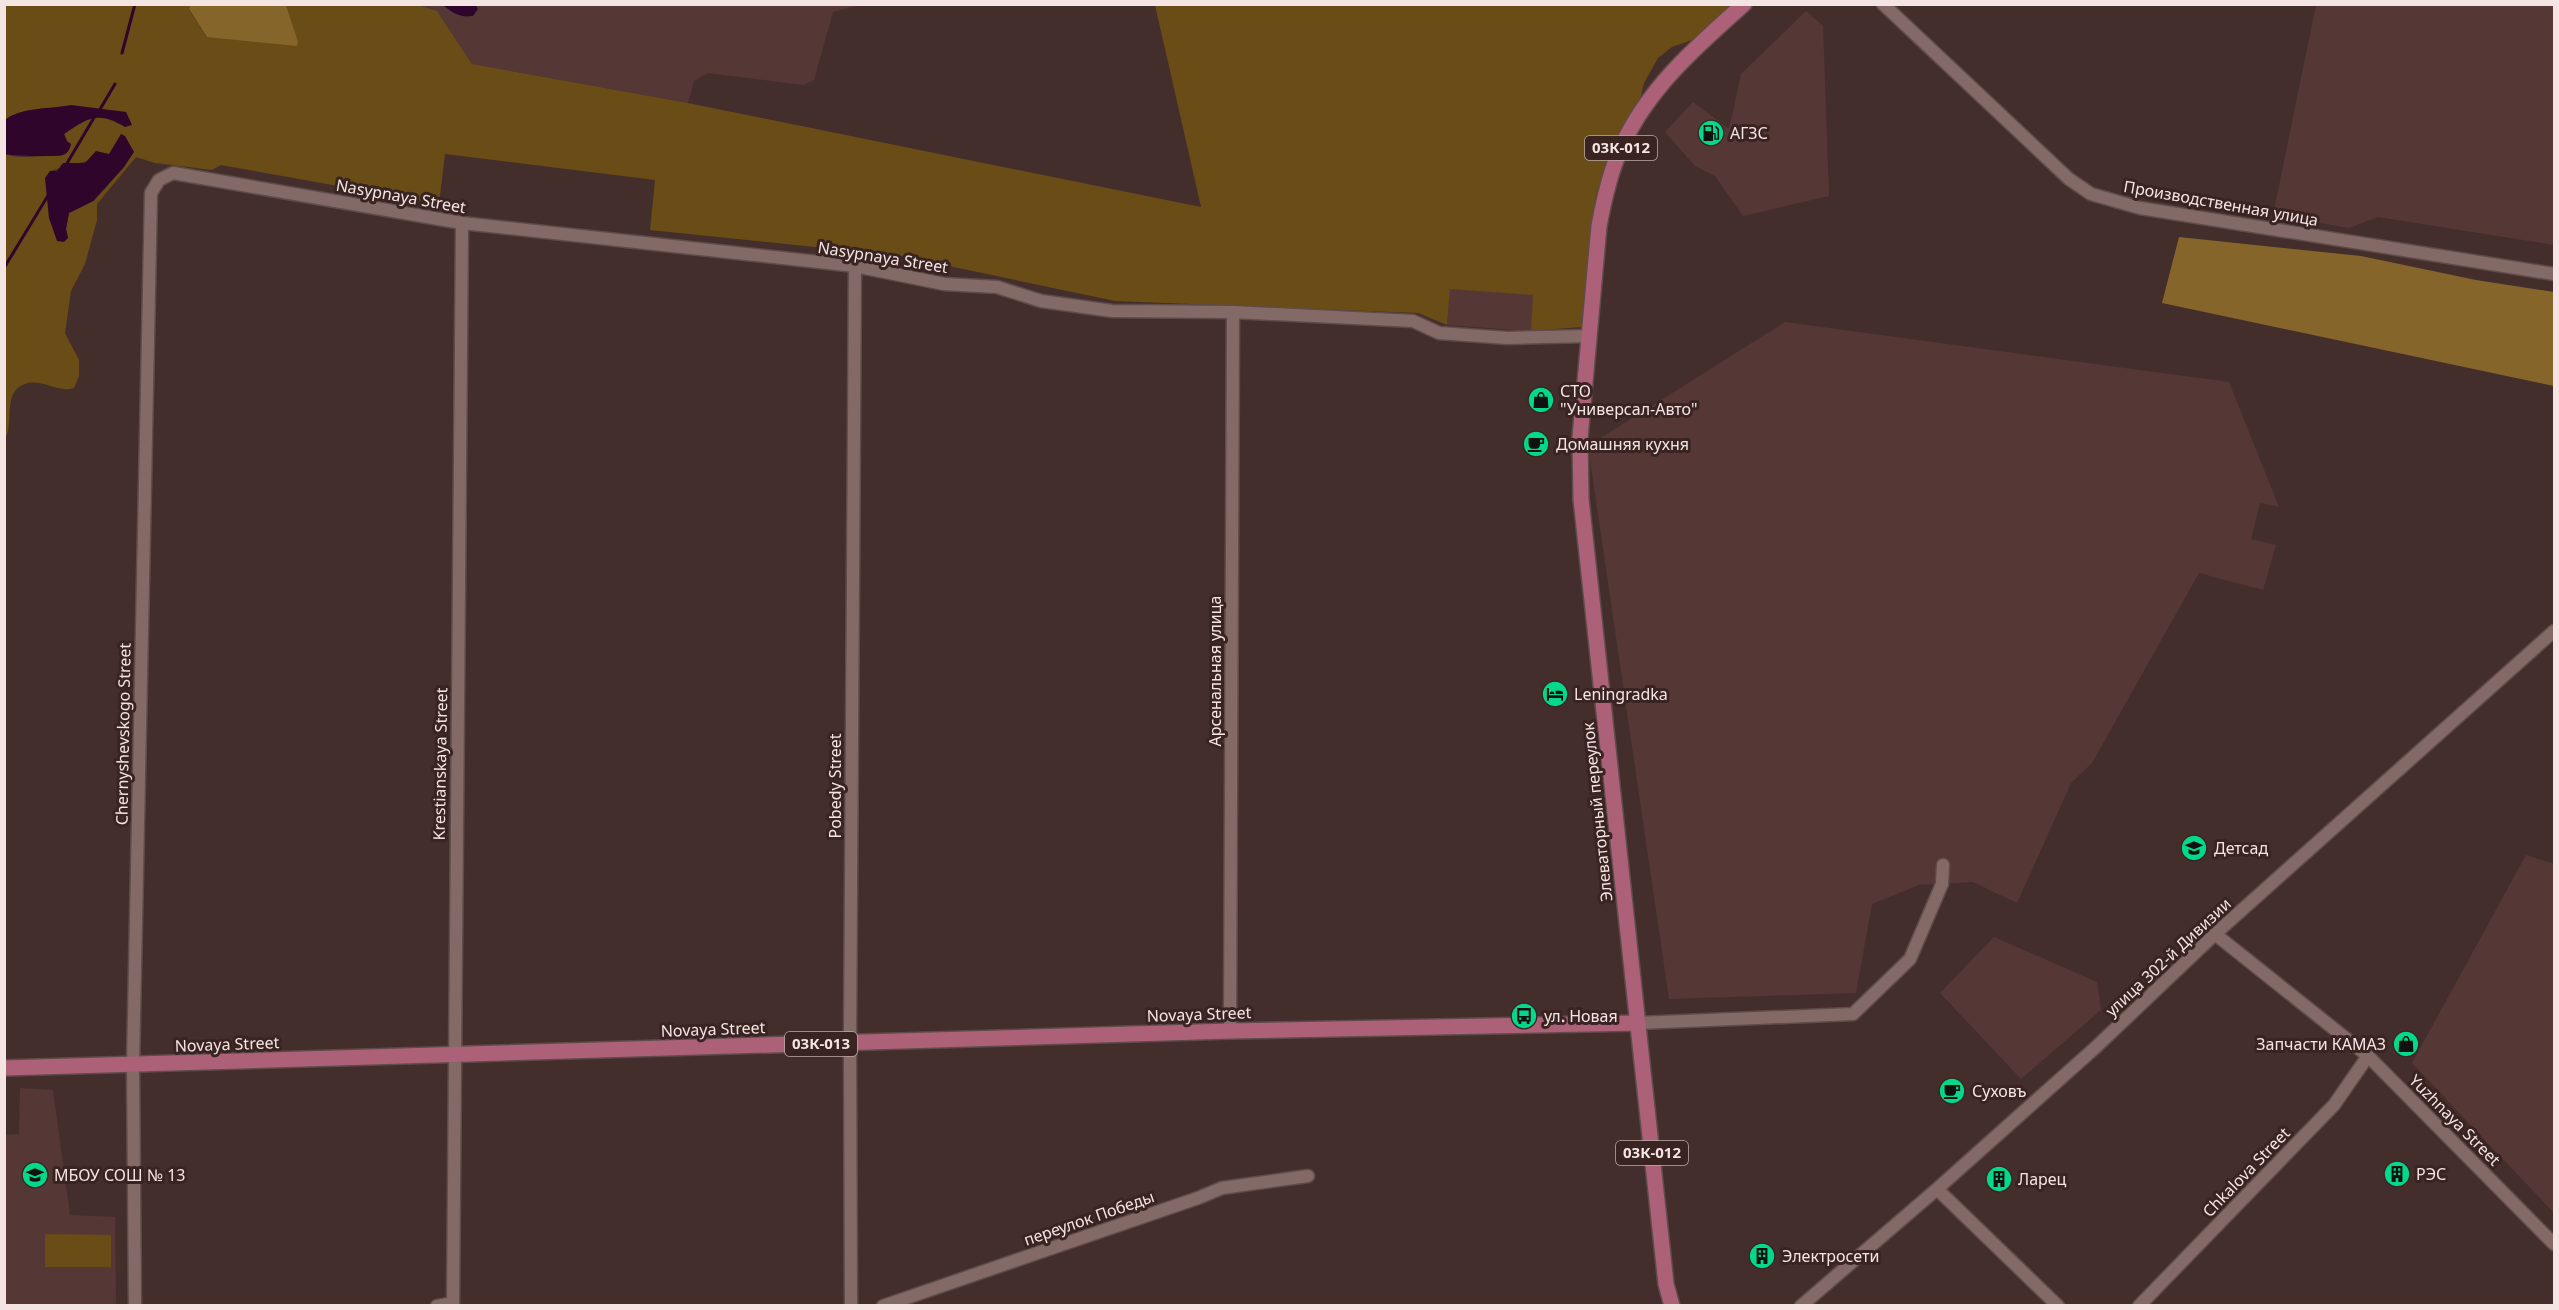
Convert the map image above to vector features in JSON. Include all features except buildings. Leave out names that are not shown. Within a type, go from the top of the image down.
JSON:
[{"type":"main road","name":"03К-012","points":[[1589,336],[1599,225],[1621,147],[1641,111],[1666,79],[1693,50],[1744,4]]},
{"type":"main road","name":"Элеваторный переулок","points":[[1589,336],[1580,438],[1581,499],[1666,1284],[1672,1305]]},
{"type":"main road","name":"Novaya Street","points":[[4,1068],[1230,1031],[1638,1023]]},
{"type":"main road","name":"Элеваторный переулок","points":[[1662,1305],[1666,1284]]},
{"type":"street","name":"Производственная улица","points":[[1883,4],[2061,172],[2091,194],[2140,208],[2554,274]]},
{"type":"street","name":"Nasypnaya Street","points":[[173,173],[462,223],[855,266],[944,284],[997,287],[1041,301],[1112,311],[1233,312],[1413,321],[1439,333],[1496,338],[1589,336]]},
{"type":"street","name":"Chernyshevskogo Street","points":[[135,1305],[133,1065],[151,193],[159,180],[173,173]]},
{"type":"street","name":"Krestianskaya Street","points":[[453,1304],[462,223]]},
{"type":"street","name":"Pobedy Street","points":[[851,1305],[850,1043],[855,266]]},
{"type":"street","name":"Арсенальная улица","points":[[1230,1031],[1233,312]]},
{"type":"street","name":"улица 302-й Дивизии","points":[[1801,1305],[1937,1189],[2096,1047],[2215,934],[2554,631]]},
{"type":"street","points":[[1638,1023],[1853,1014],[1910,959],[1942,884],[1943,865]]},
{"type":"street","name":"Yuzhnaya Street","points":[[2215,934],[2368,1056],[2554,1244]]},
{"type":"street","name":"Chkalova Street","points":[[2139,1305],[2334,1105],[2368,1056]]},
{"type":"street","name":"переулок Победы","points":[[883,1305],[1222,1188],[1308,1176]]},
{"type":"street","points":[[1937,1189],[2058,1305]]},
{"type":"street","points":[[437,1305],[453,1304]]},
{"type":"shaded area","points":[[5,5],[190,5],[189,10],[207,37],[295,34],[286,5],[418,5],[437,11],[472,64],[688,103],[1201,207],[1155,5],[1732,5],[1692,40],[1672,47],[1658,58],[1644,83],[1641,96],[1616,139],[1597,192],[1581,327],[1531,331],[1533,295],[1450,289],[1447,325],[1418,313],[1115,301],[901,256],[650,230],[655,180],[445,154],[439,204],[221,165],[212,170],[155,163],[136,157],[97,204],[97,220],[85,264],[71,291],[65,333],[79,360],[79,376],[74,388],[62,389],[40,383],[20,386],[11,399],[8,432],[5,439],[5,154],[24,157],[61,156],[67,141],[64,134],[87,119],[104,116],[113,118],[125,112],[45,109],[16,114],[5,120]],"holes":[[[133,152],[124,167],[94,201],[69,213],[66,229],[68,238],[49,218],[50,171],[109,155]]]},
{"type":"shaded area","points":[[190,5],[286,5],[298,42],[297,46],[207,37],[189,9]]},
{"type":"shaded area","points":[[418,5],[859,5],[833,12],[814,80],[803,85],[708,73],[694,81],[688,103],[472,64],[437,11]]},
{"type":"shaded area","points":[[443,5],[476,5],[478,9],[473,16],[460,16]]},
{"type":"shaded area","points":[[2316,5],[2554,5],[2554,245],[2378,217],[2349,228],[2273,215]]},
{"type":"shaded area","points":[[1806,11],[1823,26],[1829,196],[1743,216],[1715,176],[1695,166],[1665,132],[1693,102],[1729,129],[1741,74]]},
{"type":"shaded area","points":[[71,105],[126,112],[132,125],[125,127],[108,119],[94,118],[80,123],[64,134],[71,144],[63,155],[5,154],[5,120],[19,113]]},
{"type":"shaded area","points":[[121,134],[125,136],[134,152],[124,167],[93,201],[69,213],[66,229],[68,238],[64,242],[57,241],[49,218],[45,178],[50,171],[57,171],[63,163],[85,163],[96,151],[109,154]]},
{"type":"shaded area","points":[[2179,237],[2361,256],[2476,280],[2554,292],[2554,386],[2162,303]]},
{"type":"shaded area","points":[[1450,288],[1534,294],[1531,331],[1447,325]]},
{"type":"shaded area","points":[[1785,322],[2229,382],[2279,507],[2260,503],[2251,539],[2276,545],[2263,590],[2199,573],[2092,763],[2071,783],[2017,903],[1973,882],[1919,885],[1872,904],[1856,993],[1669,999],[1588,446]]},
{"type":"shaded area","points":[[2526,855],[2554,864],[2554,1213],[2412,1063]]},
{"type":"shaded area","points":[[1994,937],[2097,982],[2101,1010],[2021,1079],[1940,993]]},
{"type":"shaded area","name":"МБОУ СОШ № 13","points":[[20,1088],[53,1090],[70,1215],[115,1217],[116,1305],[5,1305],[4,1135],[19,1134]]},
{"type":"shaded area","points":[[45,1234],[111,1235],[111,1267],[45,1267]]},
{"type":"waterway","points":[[122,53],[135,4]]},
{"type":"waterway","points":[[99,111],[115,84]]},
{"type":"waterway","points":[[66,165],[95,116]]},
{"type":"waterway","points":[[4,268],[49,194]]},
{"type":"place","name":"АГЗС","points":[[1711,133]]},
{"type":"place","name":"СТО \"Универсал-Авто\"","points":[[1541,400]]},
{"type":"place","name":"Домашняя кухня","points":[[1536,444]]},
{"type":"place","name":"Leningradka","points":[[1555,694]]},
{"type":"place","name":"Детсад","points":[[2194,848]]},
{"type":"place","name":"ул. Новая","points":[[1524,1016]]},
{"type":"place","name":"Запчасти КАМАЗ","points":[[2406,1044]]},
{"type":"place","name":"Суховъ","points":[[1952,1091]]},
{"type":"place","name":"РЭС","points":[[2397,1174]]},
{"type":"place","name":"МБОУ СОШ № 13","points":[[35,1175]]},
{"type":"place","name":"Ларец","points":[[1999,1179]]},
{"type":"place","name":"Электросети","points":[[1762,1256]]}]
